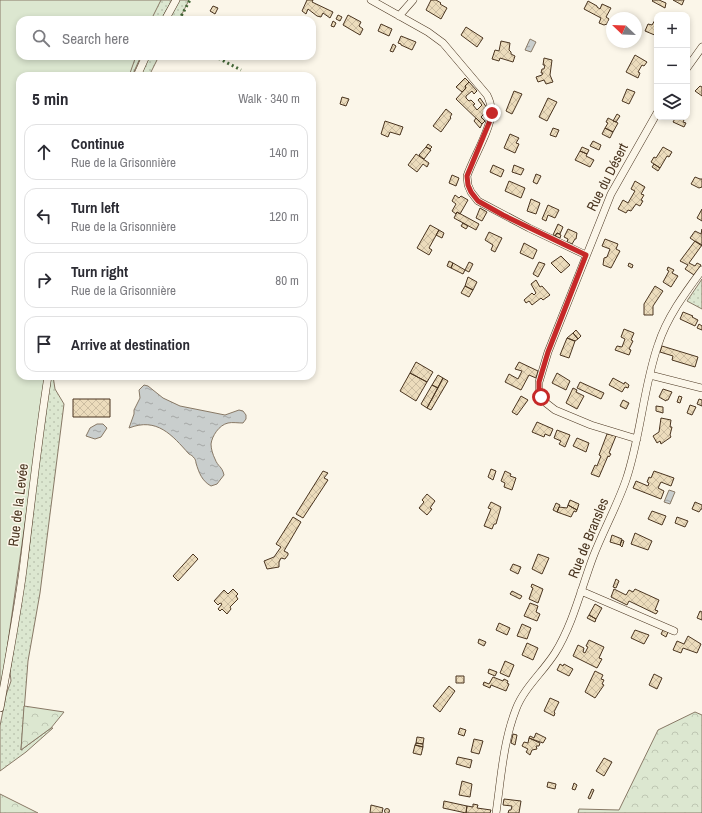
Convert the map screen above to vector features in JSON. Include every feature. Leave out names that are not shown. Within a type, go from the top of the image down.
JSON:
[{"type":"street","points":[[167,16],[176,0]]},
{"type":"street","points":[[371,0],[428,32],[444,43],[487,95],[491,104],[492,113],[467,176],[470,188],[478,201],[523,225],[586,255]]},
{"type":"street","points":[[399,16],[413,0]]},
{"type":"street","points":[[690,64],[702,47]]},
{"type":"street","points":[[139,72],[144,60]]},
{"type":"street","name":"Rue du Désert","points":[[637,439],[591,425],[555,410],[546,404],[541,397],[539,382],[548,352],[611,194],[654,118]]},
{"type":"street","name":"Rue de Bransles","points":[[496,813],[507,736],[516,709],[522,697],[555,653],[568,627],[593,558],[626,480],[637,439],[658,344],[667,322],[702,270]]},
{"type":"street","points":[[650,375],[702,388]]},
{"type":"street","name":"Rue de la Levée","points":[[0,708],[19,598],[40,426],[47,380]]},
{"type":"street","points":[[580,591],[674,632]]},
{"type":"green space","points":[[0,0],[161,0],[153,16],[16,16],[16,60],[135,60],[130,72],[16,72],[16,380],[45,380],[0,692]]},
{"type":"green space","points":[[157,0],[172,0],[163,16],[147,16]]},
{"type":"green space","points":[[179,0],[189,0],[181,16],[170,16]]},
{"type":"green space","points":[[114,60],[139,60],[134,72],[109,72]]},
{"type":"green space","points":[[147,60],[157,60],[151,72],[142,72]]},
{"type":"green space","points":[[702,279],[702,309],[687,301]]},
{"type":"green space","points":[[49,380],[54,380],[55,389],[64,404],[40,593],[28,661],[21,750],[53,728],[26,752],[0,771],[0,726],[6,695],[11,681],[10,672],[29,549],[41,437]]},
{"type":"green space","points":[[24,706],[64,712],[51,728],[21,750]]},
{"type":"green space","points":[[695,712],[702,715],[702,813],[578,813],[579,809],[619,810],[658,730]]},
{"type":"green space","points":[[0,794],[38,813],[0,813]]},
{"type":"water","points":[[530,39],[536,42],[531,52],[525,50]]},
{"type":"water","points":[[144,385],[148,386],[163,398],[180,406],[225,415],[239,410],[243,411],[246,415],[246,419],[243,423],[225,424],[216,431],[213,438],[211,444],[212,452],[224,475],[217,484],[211,486],[205,482],[194,458],[176,440],[163,430],[156,426],[148,425],[139,425],[129,428],[134,410],[140,398],[139,390]]},
{"type":"water","points":[[97,424],[103,424],[107,428],[101,437],[95,439],[86,436],[90,428]]},
{"type":"water","points":[[669,490],[675,492],[670,504],[664,502]]},
{"type":"building","points":[[307,0],[313,0],[312,2],[333,12],[330,18],[323,13],[321,17],[317,16],[308,9],[306,14],[302,11]]},
{"type":"building","points":[[431,0],[436,0],[447,8],[441,19],[426,10]]},
{"type":"building","points":[[659,0],[666,3],[665,8],[652,1]]},
{"type":"building","points":[[673,0],[684,0],[682,5]]},
{"type":"building","points":[[588,1],[600,9],[602,4],[611,8],[609,12],[606,12],[606,24],[604,25],[599,23],[601,18],[584,9]]},
{"type":"building","points":[[213,6],[218,8],[215,14],[210,11]]},
{"type":"building","points":[[338,15],[342,17],[340,21],[336,19]]},
{"type":"building","points":[[348,15],[361,22],[359,26],[363,29],[360,35],[343,25]]},
{"type":"building","points":[[333,21],[336,23],[334,27],[331,26]]},
{"type":"building","points":[[654,22],[654,35],[645,31],[648,24],[652,25]]},
{"type":"building","points":[[381,24],[392,29],[389,36],[378,31]]},
{"type":"building","points":[[466,27],[483,38],[477,47],[461,35]]},
{"type":"building","points":[[401,36],[416,42],[412,50],[398,43]]},
{"type":"building","points":[[501,41],[510,43],[509,50],[511,54],[515,56],[513,62],[500,58],[499,61],[492,59],[495,50],[499,51]]},
{"type":"building","points":[[393,44],[396,46],[393,52],[390,51]]},
{"type":"building","points":[[635,55],[647,62],[644,66],[642,65],[638,72],[640,73],[638,78],[626,72]]},
{"type":"building","points":[[544,58],[552,60],[550,75],[553,82],[546,84],[544,80],[538,82],[536,77],[542,75],[543,73],[541,73],[545,65],[543,65]]},
{"type":"building","points":[[465,78],[469,82],[462,92],[456,87]]},
{"type":"building","points":[[469,82],[477,91],[474,94],[472,91],[466,96],[466,98],[475,104],[473,105],[477,110],[482,105],[478,100],[480,98],[487,108],[481,117],[485,121],[482,124],[456,99],[466,88],[465,86]]},
{"type":"building","points":[[700,86],[702,87],[702,96],[695,91]]},
{"type":"building","points":[[627,89],[635,92],[629,104],[622,101]]},
{"type":"building","points":[[514,91],[522,94],[512,114],[506,111]]},
{"type":"building","points":[[342,97],[349,99],[346,106],[340,104]]},
{"type":"building","points":[[548,98],[557,102],[547,121],[539,117]]},
{"type":"building","points":[[446,109],[452,114],[450,117],[451,118],[441,132],[433,126]]},
{"type":"building","points":[[617,114],[620,116],[616,122],[613,121]]},
{"type":"building","points":[[476,118],[482,124],[480,128],[474,121]]},
{"type":"building","points":[[608,118],[618,123],[613,132],[605,128],[608,123],[606,122]]},
{"type":"building","points":[[674,120],[684,120],[683,122],[686,123],[684,127],[673,122]]},
{"type":"building","points":[[385,121],[403,127],[400,135],[390,132],[388,137],[381,134]]},
{"type":"building","points":[[553,128],[559,130],[556,137],[550,135]]},
{"type":"building","points":[[605,128],[613,132],[610,138],[602,134]]},
{"type":"building","points":[[510,134],[519,138],[516,143],[519,144],[515,153],[504,148]]},
{"type":"building","points":[[593,141],[601,145],[599,150],[590,146]]},
{"type":"building","points":[[428,144],[432,147],[430,149],[426,147]]},
{"type":"building","points":[[426,147],[431,150],[424,159],[419,155]]},
{"type":"building","points":[[582,147],[589,150],[587,154],[580,151]]},
{"type":"building","points":[[663,147],[672,152],[669,157],[667,156],[660,168],[651,162],[654,157],[656,158]]},
{"type":"building","points":[[580,151],[587,154],[586,156],[594,160],[590,167],[575,160]]},
{"type":"building","points":[[416,154],[429,163],[427,167],[423,164],[417,172],[408,165]]},
{"type":"building","points":[[654,164],[660,168],[658,171],[652,167]]},
{"type":"building","points":[[493,165],[504,170],[501,177],[490,172]]},
{"type":"building","points":[[514,165],[524,169],[521,175],[512,172]]},
{"type":"building","points":[[536,174],[541,176],[537,184],[533,182]]},
{"type":"building","points":[[452,175],[459,178],[456,186],[449,183]]},
{"type":"building","points":[[695,177],[702,179],[702,187],[699,188],[691,184]]},
{"type":"building","points":[[509,181],[525,188],[521,198],[505,191]]},
{"type":"building","points":[[635,181],[645,187],[641,194],[644,195],[641,200],[643,201],[640,206],[636,204],[631,211],[628,210],[626,213],[618,209],[623,200],[628,203],[635,191],[631,189]]},
{"type":"building","points":[[455,195],[459,198],[461,196],[468,200],[460,214],[457,212],[456,214],[452,211],[456,204],[452,201]]},
{"type":"building","points":[[531,199],[540,203],[536,214],[527,211]]},
{"type":"building","points":[[548,205],[559,210],[555,218],[548,215],[546,221],[542,219]]},
{"type":"building","points":[[480,208],[487,212],[482,221],[476,218]]},
{"type":"building","points":[[702,209],[702,221],[697,218]]},
{"type":"building","points":[[457,212],[479,224],[476,230],[454,218]]},
{"type":"building","points":[[463,223],[468,226],[466,229],[461,226]]},
{"type":"building","points":[[558,224],[563,227],[560,234],[557,233],[555,236],[553,235]]},
{"type":"building","points":[[430,225],[439,230],[429,248],[432,250],[429,255],[417,248]]},
{"type":"building","points":[[568,229],[577,233],[576,239],[572,244],[567,242],[568,239],[564,237]]},
{"type":"building","points":[[702,229],[702,246],[690,238],[695,231],[701,234]]},
{"type":"building","points":[[439,230],[444,233],[442,238],[436,235]]},
{"type":"building","points":[[489,232],[502,238],[495,252],[491,250],[493,245],[485,240]]},
{"type":"building","points":[[557,233],[561,235],[560,238],[555,236]]},
{"type":"building","points":[[605,239],[618,244],[616,249],[620,251],[611,268],[603,265],[604,258],[607,257],[610,249],[602,246]]},
{"type":"building","points":[[695,241],[702,245],[689,263],[695,266],[697,263],[701,265],[694,275],[685,269],[688,265],[680,261]]},
{"type":"building","points":[[524,243],[537,250],[533,259],[520,253]]},
{"type":"building","points":[[561,256],[570,265],[561,273],[551,263]]},
{"type":"building","points":[[449,261],[453,263],[451,268],[447,266]]},
{"type":"building","points":[[469,262],[473,264],[469,272],[465,270]]},
{"type":"building","points":[[539,262],[545,264],[538,277],[533,274]]},
{"type":"building","points":[[453,263],[465,270],[463,274],[451,268]]},
{"type":"building","points":[[629,263],[633,265],[632,268],[628,266]]},
{"type":"building","points":[[668,267],[674,270],[672,273],[678,276],[671,287],[663,282],[669,271],[667,270]]},
{"type":"building","points":[[468,277],[477,282],[473,290],[465,286]]},
{"type":"building","points":[[536,280],[540,287],[542,286],[550,295],[543,300],[541,298],[532,305],[529,301],[526,303],[524,300],[532,293],[534,295],[536,293],[531,284]]},
{"type":"building","points":[[465,286],[473,290],[469,297],[461,293]]},
{"type":"building","points":[[655,286],[663,291],[653,306],[653,315],[644,315],[644,304]]},
{"type":"building","points":[[683,312],[698,320],[695,326],[680,319]]},
{"type":"building","points":[[699,324],[702,326],[702,330],[697,328]]},
{"type":"building","points":[[624,329],[634,333],[631,340],[633,341],[629,349],[631,350],[629,355],[615,350],[617,346],[622,347],[625,339],[621,337]]},
{"type":"building","points":[[576,330],[581,336],[578,339],[573,333]]},
{"type":"building","points":[[573,333],[578,339],[575,341],[567,338]]},
{"type":"building","points":[[567,338],[575,341],[569,358],[560,355]]},
{"type":"building","points":[[662,346],[698,357],[695,367],[672,360],[673,356],[660,352]]},
{"type":"building","points":[[416,362],[433,372],[427,382],[410,373]]},
{"type":"building","points":[[519,362],[538,371],[536,378],[529,375],[521,390],[505,382],[509,374],[518,379],[522,371],[515,369]]},
{"type":"building","points":[[410,373],[427,382],[416,401],[400,391]]},
{"type":"building","points":[[557,373],[570,381],[566,390],[552,383]]},
{"type":"building","points":[[438,375],[443,378],[438,388],[432,385]]},
{"type":"building","points":[[443,378],[448,381],[431,410],[427,408]]},
{"type":"building","points":[[613,378],[624,384],[625,382],[629,385],[628,388],[625,387],[622,392],[609,385]]},
{"type":"building","points":[[580,382],[604,393],[601,399],[577,388]]},
{"type":"building","points":[[432,385],[438,388],[427,408],[421,404]]},
{"type":"building","points":[[573,388],[577,390],[576,392],[584,396],[577,409],[566,403]]},
{"type":"building","points":[[663,389],[672,392],[666,401],[659,397]]},
{"type":"building","points":[[521,396],[528,400],[517,415],[512,412]]},
{"type":"building","points":[[679,396],[682,397],[680,403],[677,402]]},
{"type":"building","points":[[73,399],[110,399],[110,417],[73,417]]},
{"type":"building","points":[[699,399],[702,400],[702,406],[697,404]]},
{"type":"building","points":[[623,400],[629,403],[626,409],[620,406]]},
{"type":"building","points":[[690,405],[696,407],[692,415],[687,413]]},
{"type":"building","points":[[656,406],[663,407],[663,413],[656,411]]},
{"type":"building","points":[[661,418],[671,420],[670,427],[672,427],[671,437],[661,444],[660,441],[657,443],[653,436],[659,432]]},
{"type":"building","points":[[537,422],[553,429],[550,436],[545,434],[544,437],[532,432]]},
{"type":"building","points":[[557,430],[570,435],[565,447],[559,444],[561,441],[554,438]]},
{"type":"building","points":[[607,434],[616,436],[609,453],[611,454],[609,457],[608,456],[599,477],[591,474],[595,465],[597,466],[601,456],[599,455]]},
{"type":"building","points":[[577,438],[589,443],[586,452],[573,446]]},
{"type":"building","points":[[491,469],[496,471],[493,480],[488,477]]},
{"type":"building","points":[[323,471],[328,473],[324,478],[328,480],[303,518],[296,514]]},
{"type":"building","points":[[505,471],[511,474],[510,476],[516,478],[512,490],[504,487],[505,483],[501,481]]},
{"type":"building","points":[[654,471],[674,478],[671,486],[661,482],[658,488],[664,491],[661,499],[633,488],[636,481],[648,486],[649,483],[647,482],[649,477],[651,478]]},
{"type":"building","points":[[427,494],[435,501],[430,508],[432,509],[427,515],[419,508],[424,502],[422,500]]},
{"type":"building","points":[[570,500],[579,504],[577,510],[568,505]]},
{"type":"building","points":[[491,502],[501,507],[496,524],[494,524],[492,529],[484,526],[491,509],[488,508]]},
{"type":"building","points":[[695,502],[702,505],[702,509],[699,512],[692,509]]},
{"type":"building","points":[[556,503],[560,505],[557,512],[553,510]]},
{"type":"building","points":[[568,505],[577,510],[576,512],[574,511],[571,517],[557,512],[559,507],[567,508]]},
{"type":"building","points":[[652,511],[666,516],[662,525],[648,519]]},
{"type":"building","points":[[293,517],[301,522],[284,551],[288,553],[288,555],[285,559],[281,558],[279,567],[267,569],[264,561],[274,557],[281,547],[276,544]]},
{"type":"building","points":[[677,517],[688,521],[685,527],[675,523]]},
{"type":"building","points":[[635,533],[652,541],[648,550],[631,544]]},
{"type":"building","points":[[612,535],[622,539],[620,545],[610,542]]},
{"type":"building","points":[[622,540],[624,541],[622,547],[620,545]]},
{"type":"building","points":[[193,554],[198,559],[178,581],[173,576]]},
{"type":"building","points":[[538,554],[549,558],[542,574],[532,569]]},
{"type":"building","points":[[513,564],[521,567],[518,574],[510,570]]},
{"type":"building","points":[[616,579],[619,581],[616,588],[613,587]]},
{"type":"building","points":[[532,584],[543,589],[538,603],[529,599],[533,588],[531,587]]},
{"type":"building","points":[[233,589],[238,594],[236,596],[238,599],[230,607],[231,609],[227,614],[222,609],[220,611],[218,609],[222,604],[220,603],[218,605],[214,601],[224,590],[228,594]]},
{"type":"building","points":[[614,589],[626,595],[629,590],[633,592],[635,589],[659,600],[655,610],[658,611],[656,614],[629,601],[627,605],[611,597]]},
{"type":"building","points":[[512,591],[522,596],[520,599],[510,594]]},
{"type":"building","points":[[530,603],[538,606],[536,612],[540,614],[537,621],[524,616]]},
{"type":"building","points":[[595,604],[602,608],[596,619],[589,615]]},
{"type":"building","points":[[700,611],[702,612],[702,620],[697,618]]},
{"type":"building","points":[[589,615],[596,619],[595,622],[587,618]]},
{"type":"building","points":[[499,623],[510,628],[507,635],[496,630]]},
{"type":"building","points":[[522,624],[531,628],[527,639],[517,636]]},
{"type":"building","points":[[635,630],[649,635],[644,644],[631,638]]},
{"type":"building","points":[[663,630],[668,632],[666,637],[661,634]]},
{"type":"building","points":[[688,636],[701,644],[697,653],[683,648],[681,653],[673,650],[677,641],[684,644]]},
{"type":"building","points":[[479,639],[486,642],[484,646],[478,643]]},
{"type":"building","points":[[589,640],[604,647],[599,658],[602,659],[597,668],[573,656],[578,645],[584,648],[583,652],[585,653]]},
{"type":"building","points":[[527,643],[538,648],[533,660],[522,655]]},
{"type":"building","points":[[505,661],[514,665],[509,677],[500,673]]},
{"type":"building","points":[[560,664],[563,666],[564,664],[573,669],[569,676],[557,670]]},
{"type":"building","points":[[489,669],[497,672],[495,676],[488,673]]},
{"type":"building","points":[[595,671],[603,675],[601,679],[604,680],[602,684],[604,685],[595,698],[585,692]]},
{"type":"building","points":[[654,674],[662,678],[657,689],[649,685]]},
{"type":"building","points":[[456,676],[464,676],[464,683],[456,683]]},
{"type":"building","points":[[493,677],[503,681],[504,679],[508,681],[507,683],[509,684],[506,691],[491,685],[490,688],[483,685],[484,682],[489,684]]},
{"type":"building","points":[[449,686],[455,691],[440,712],[433,706]]},
{"type":"building","points":[[550,698],[559,702],[554,712],[554,716],[544,711]]},
{"type":"building","points":[[460,728],[466,730],[464,736],[458,734]]},
{"type":"building","points":[[536,733],[546,738],[543,743],[529,738],[530,736],[534,738]]},
{"type":"building","points":[[513,734],[517,735],[515,745],[511,743]]},
{"type":"building","points":[[417,737],[424,738],[423,744],[416,743]]},
{"type":"building","points":[[529,738],[540,743],[539,746],[536,746],[537,749],[532,750],[530,755],[526,752],[528,749],[522,746],[524,742],[528,743]]},
{"type":"building","points":[[474,739],[483,741],[479,754],[471,752]]},
{"type":"building","points":[[416,743],[423,744],[423,747],[415,745]]},
{"type":"building","points":[[415,745],[423,747],[421,755],[413,753]]},
{"type":"building","points":[[458,757],[472,760],[470,768],[456,764]]},
{"type":"building","points":[[604,758],[612,762],[604,776],[596,771]]},
{"type":"building","points":[[462,781],[472,784],[470,797],[459,795]]},
{"type":"building","points":[[548,782],[556,784],[555,789],[547,787]]},
{"type":"building","points":[[574,783],[577,785],[575,790],[572,789]]},
{"type":"building","points":[[592,789],[594,790],[590,799],[588,798]]},
{"type":"building","points":[[504,799],[521,801],[519,813],[508,813],[512,806],[503,805]]},
{"type":"building","points":[[444,801],[467,806],[466,813],[443,808]]},
{"type":"building","points":[[473,804],[478,805],[477,808],[491,810],[490,813],[466,813],[467,806],[473,807]]},
{"type":"building","points":[[371,805],[383,808],[382,813],[370,813]]},
{"type":"building","points":[[385,809],[389,809],[389,813],[385,813]]},
{"type":"hedge","points":[[181,16],[190,0]]},
{"type":"hedge","points":[[222,60],[241,70]]},
{"type":"route","points":[[492,113],[470,165],[467,176],[468,185],[471,192],[478,201],[503,215],[586,255],[548,352],[539,382],[541,397]]}]
